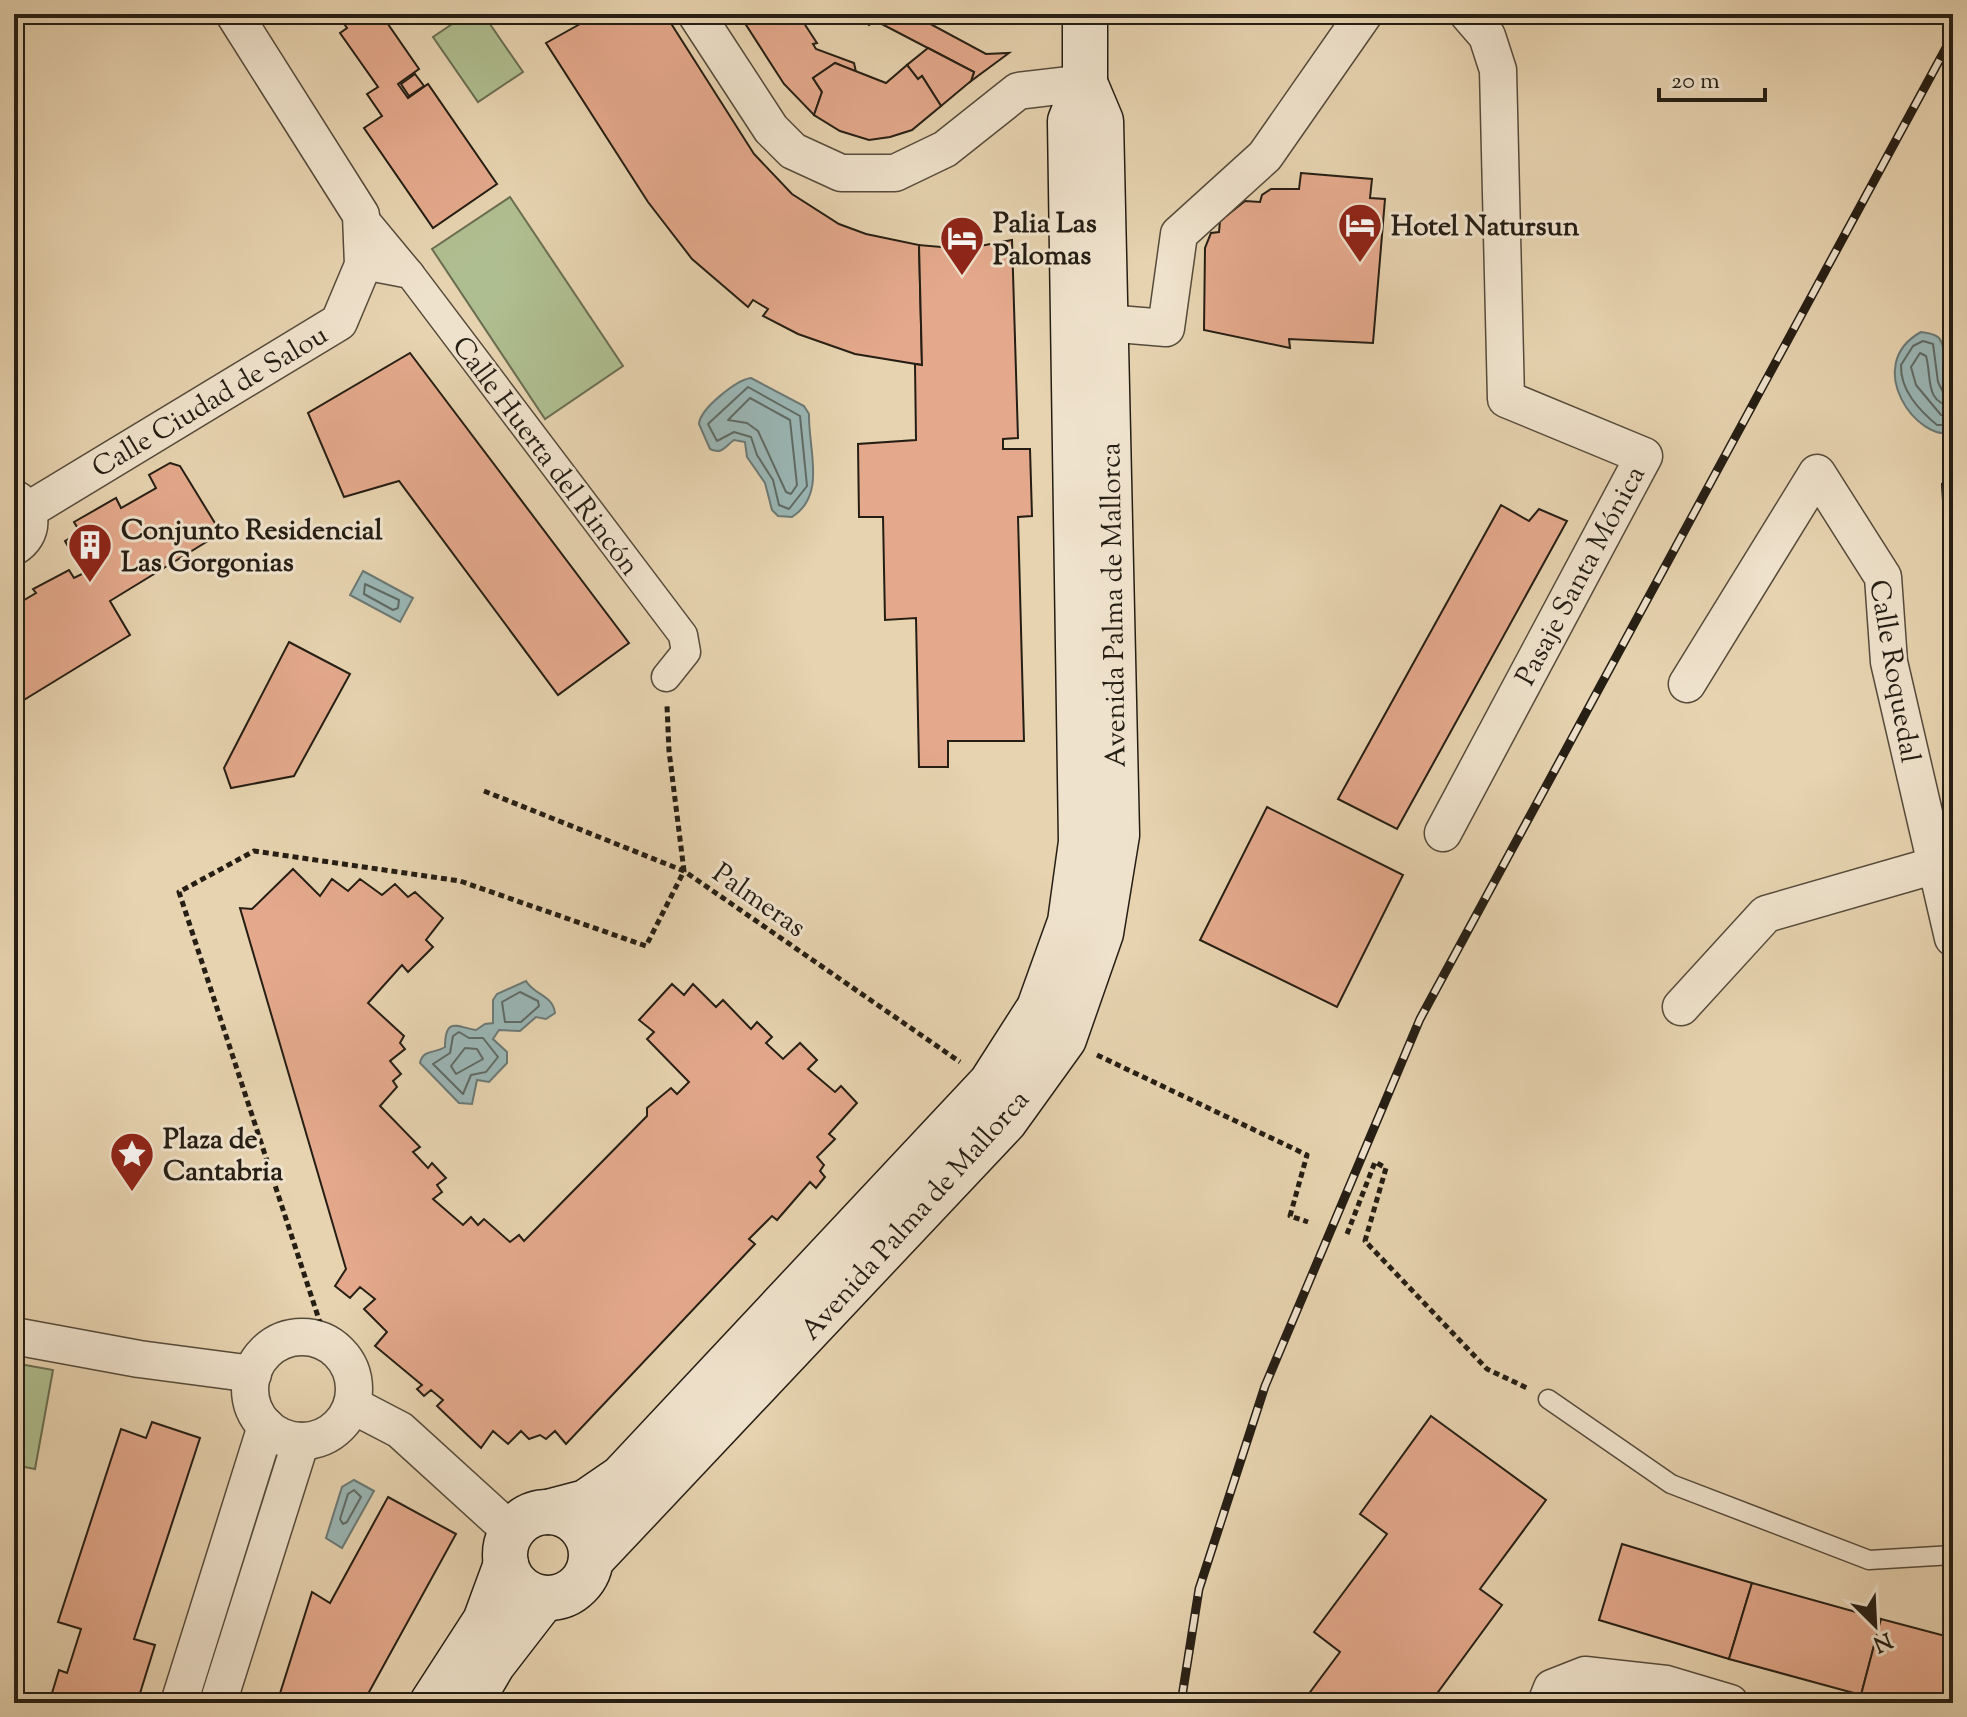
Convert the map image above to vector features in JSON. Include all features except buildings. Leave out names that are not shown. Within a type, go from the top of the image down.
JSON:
[{"type":"main road","points":[[1085,14],[1085,83],[1101,121],[1088,325]]},
{"type":"main road","name":"Avenida Palma de Mallorca","points":[[591,1560],[1005,1121],[1064,1039],[1101,933],[1117,835],[1088,325]]},
{"type":"main road","name":"Avenida Palma de Mallorca","points":[[522,1536],[586,1502],[621,1478],[991,1083],[1039,1008],[1070,922],[1081,842],[1088,325]]},
{"type":"main road","points":[[575,1522],[584,1533],[591,1560],[580,1584],[557,1598],[544,1598],[519,1587],[522,1536],[575,1522]]},
{"type":"main road","points":[[432,1703],[485,1621],[522,1536]]},
{"type":"main road","points":[[470,1703],[493,1664],[544,1598]]},
{"type":"street","name":"Calle Ciudad de Salou","points":[[21,504],[339,322],[363,265],[361,215],[234,14]]},
{"type":"street","points":[[696,14],[771,129],[793,151],[841,173],[895,173],[945,149],[1018,91],[1085,83]]},
{"type":"street","points":[[1088,325],[1166,328],[1179,234],[1265,156],[1364,14]]},
{"type":"street","name":"Pasaje Santa Mónica","points":[[1443,833],[1644,456],[1506,399],[1498,70],[1487,36],[1468,14]]},
{"type":"street","name":"Calle Huerta del Rincón","points":[[361,215],[410,274],[683,635],[686,652],[666,677]]},
{"type":"street","points":[[363,265],[410,274]]},
{"type":"street","name":"Calle Roquedal","points":[[1687,684],[1817,473],[1883,577],[1889,662],[1953,938]]},
{"type":"street","points":[[14,547],[26,536],[30,519],[21,504]]},
{"type":"street","points":[[1681,1007],[1766,914],[1936,865]]},
{"type":"street","points":[[14,1336],[139,1359],[253,1374]]},
{"type":"street","points":[[307,1337],[327,1344],[341,1354],[351,1370],[354,1387],[352,1405],[333,1431],[315,1440],[283,1437],[266,1426],[252,1402],[253,1374],[262,1356],[278,1343],[307,1337]]},
{"type":"street","points":[[352,1405],[400,1430],[522,1536]]},
{"type":"street","points":[[179,1703],[266,1426]]},
{"type":"street","points":[[218,1703],[301,1441]]},
{"type":"street","points":[[1546,1703],[1552,1688],[1585,1675],[1666,1684],[1730,1703]]},
{"type":"lane","points":[[1548,1399],[1671,1484],[1869,1560],[1953,1555]]},
{"type":"path","points":[[327,1344],[179,892],[254,851],[460,881],[646,946],[684,871],[669,751],[666,677]]},
{"type":"path","name":"Palmeras","points":[[484,791],[684,871],[991,1083]]},
{"type":"path","points":[[1064,1039],[1307,1155],[1290,1216],[1308,1222]]},
{"type":"path","points":[[1347,1234],[1375,1162],[1386,1168],[1365,1241],[1487,1369],[1548,1399]]},
{"type":"green space","points":[[467,14],[483,14],[523,72],[478,102],[433,37]]},
{"type":"green space","points":[[510,197],[623,366],[545,419],[432,249]]},
{"type":"green space","points":[[14,1363],[53,1370],[35,1469],[14,1465]]},
{"type":"water","points":[[1921,332],[1935,335],[1942,344],[1953,432],[1939,433],[1925,426],[1901,399],[1896,381],[1896,363],[1904,346]]},
{"type":"water","points":[[751,378],[804,406],[809,414],[812,484],[803,508],[792,517],[778,516],[772,510],[765,483],[747,457],[745,442],[734,440],[721,450],[714,451],[710,449],[699,424],[705,411],[720,396]]},
{"type":"water","points":[[363,571],[413,598],[400,622],[350,595]]},
{"type":"water","points":[[526,981],[551,1002],[555,1013],[546,1019],[536,1017],[520,1031],[499,1030],[493,1039],[507,1052],[507,1063],[489,1082],[477,1080],[472,1104],[459,1103],[420,1063],[421,1059],[445,1047],[450,1027],[476,1030],[493,1023],[493,1000],[497,994]]},
{"type":"water","points":[[354,1480],[374,1491],[342,1548],[326,1538],[342,1487]]},
{"type":"railway","points":[[1181,1703],[1199,1589],[1265,1386],[1420,1019],[1953,35]]},
{"type":"place","name":"Hotel Natursun","points":[[1360,264]]},
{"type":"place","name":"Palia Las Palomas","points":[[962,277]]},
{"type":"place","name":"Conjunto Residencial Las Gorgonias","points":[[90,584]]},
{"type":"place","name":"Plaza de Cantabria","points":[[132,1193]]}]
